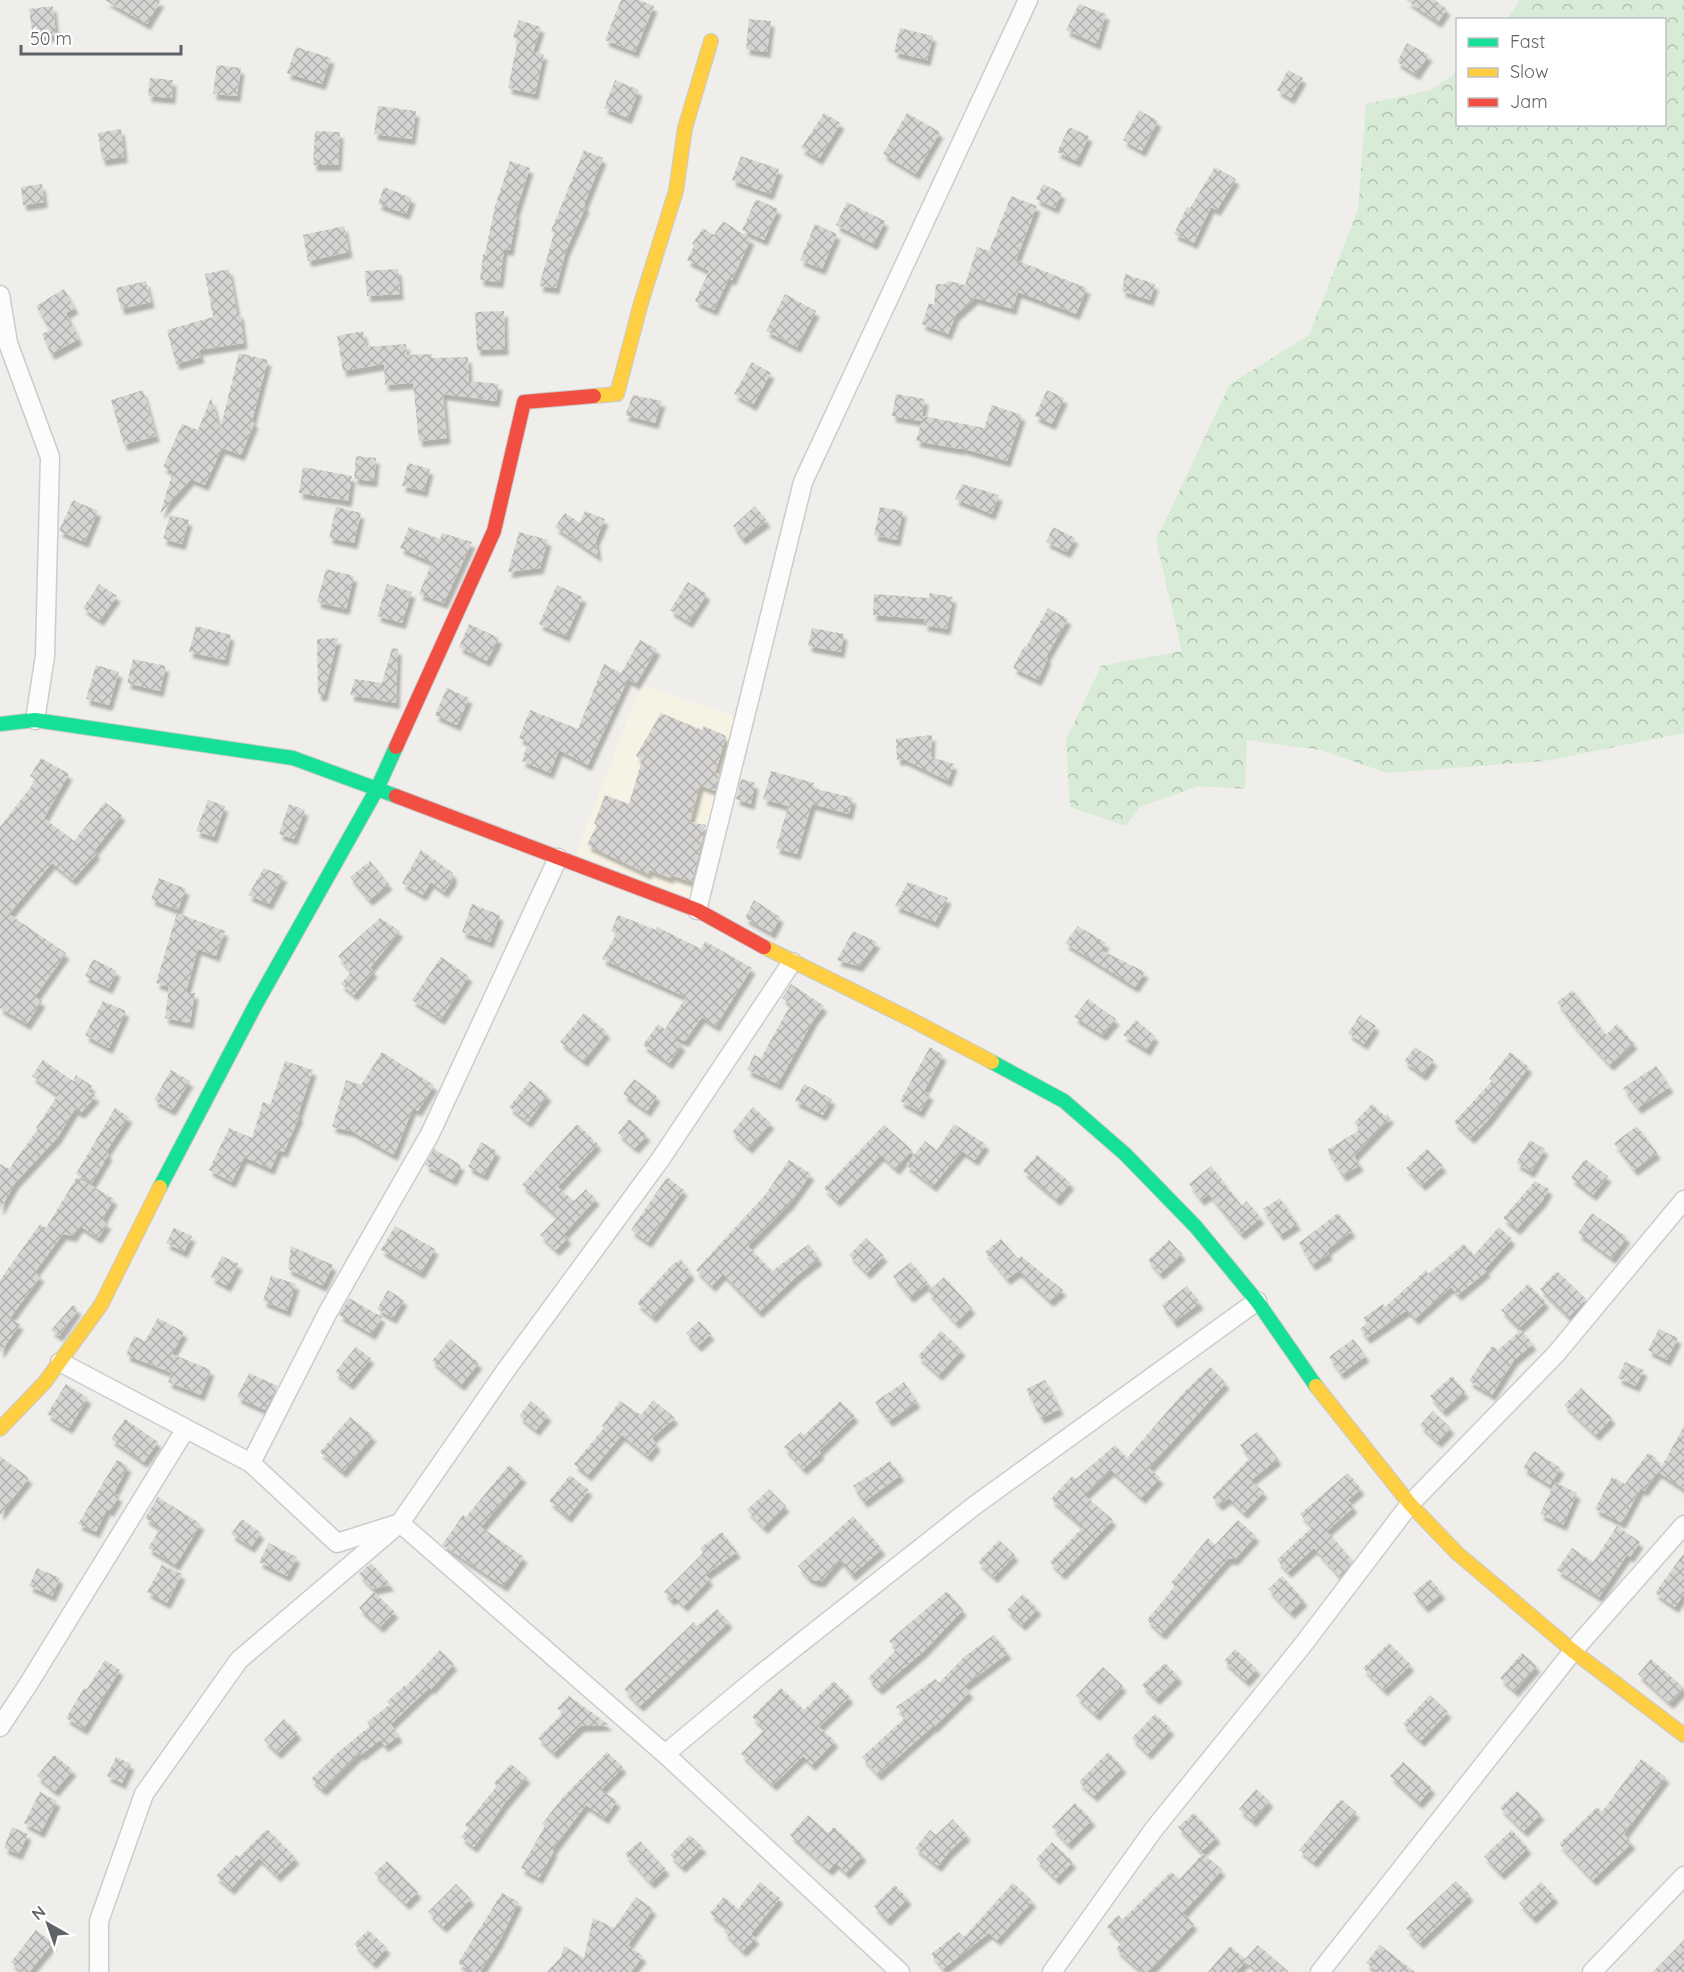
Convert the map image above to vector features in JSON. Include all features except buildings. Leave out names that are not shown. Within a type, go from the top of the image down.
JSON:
[{"type":"street","points":[[697,910],[803,482],[1028,0]]},
{"type":"street","points":[[0,1429],[45,1382],[101,1305],[256,1004],[377,789],[494,531],[524,402],[617,394],[641,303],[676,191],[685,128],[711,41]]},
{"type":"street","points":[[0,295],[8,344],[50,457],[45,656],[35,720]]},
{"type":"street","points":[[0,724],[35,720],[293,758],[697,910],[792,962],[910,1019],[1064,1101],[1125,1154],[1180,1210],[1257,1301],[1315,1384],[1410,1504],[1457,1553],[1573,1651],[1684,1735]]},
{"type":"street","points":[[251,1463],[328,1312],[429,1134],[558,858]]},
{"type":"street","points":[[99,1972],[99,1922],[144,1794],[239,1660],[400,1523],[506,1370],[660,1160],[792,962]]},
{"type":"street","points":[[1052,1972],[1154,1829],[1302,1646],[1410,1504],[1556,1354],[1684,1200]]},
{"type":"street","points":[[665,1754],[760,1675],[974,1506],[1257,1301]]},
{"type":"street","points":[[60,1362],[251,1463],[337,1543],[400,1523]]},
{"type":"street","points":[[0,1726],[30,1683],[185,1430]]},
{"type":"street","points":[[400,1523],[665,1754],[900,1972]]},
{"type":"street","points":[[1320,1972],[1573,1651],[1684,1525]]},
{"type":"street","points":[[1592,1972],[1684,1876]]},
{"type":"shaded area","points":[[641,685],[740,718],[693,900],[576,854]]},
{"type":"green space","points":[[1520,0],[1684,0],[1684,733],[1545,761],[1387,773],[1320,750],[1247,740],[1245,789],[1198,786],[1140,807],[1126,826],[1070,807],[1066,740],[1101,666],[1182,651],[1156,540],[1230,384],[1309,335],[1358,210],[1366,104],[1431,90],[1456,73],[1456,126],[1666,126],[1666,18],[1508,18]]},
{"type":"traffic: fast","points":[[0,724],[35,720],[293,758],[396,796]]},
{"type":"traffic: fast","points":[[160,1187],[256,1004],[377,789],[396,747]]},
{"type":"traffic: fast","points":[[992,1062],[1064,1101],[1125,1154],[1196,1227],[1257,1301],[1316,1386]]},
{"type":"traffic: slow","points":[[594,396],[617,394],[641,303],[676,191],[685,128],[711,41]]},
{"type":"traffic: slow","points":[[764,947],[992,1062]]},
{"type":"traffic: slow","points":[[0,1429],[45,1382],[101,1305],[160,1187]]},
{"type":"traffic: slow","points":[[1316,1386],[1410,1504],[1457,1553],[1573,1651],[1684,1735]]},
{"type":"traffic: jam","points":[[396,747],[494,531],[524,402],[594,396]]},
{"type":"traffic: jam","points":[[396,796],[697,910],[764,947]]}]
